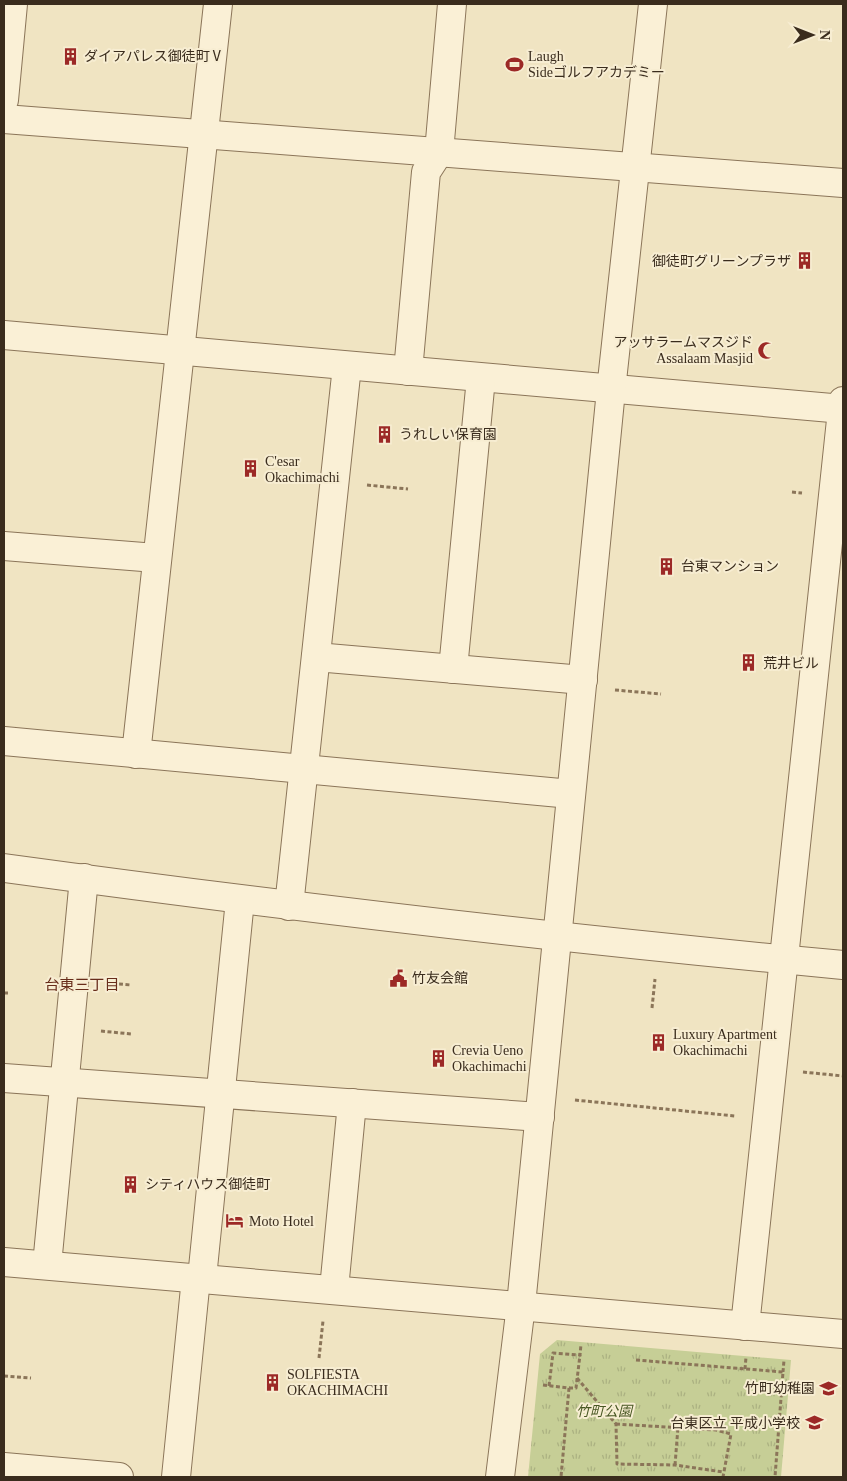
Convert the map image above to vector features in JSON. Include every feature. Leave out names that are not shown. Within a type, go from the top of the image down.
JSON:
[{"type":"street","points":[[4,100],[13,4]]},
{"type":"street","points":[[136,754],[178,351],[218,4]]},
{"type":"street","points":[[408,371],[426,172],[439,152],[452,4]]},
{"type":"street","points":[[500,1477],[521,1305],[611,390],[653,4]]},
{"type":"street","points":[[4,119],[843,184]]},
{"type":"street","points":[[4,335],[611,390],[843,406],[745,1326]]},
{"type":"street","points":[[289,906],[348,366]]},
{"type":"street","points":[[454,669],[481,378]]},
{"type":"street","points":[[4,546],[156,558]]},
{"type":"street","points":[[316,657],[583,680]]},
{"type":"street","points":[[4,741],[571,794]]},
{"type":"street","points":[[4,868],[240,900],[557,938],[843,965]]},
{"type":"street","points":[[47,1265],[84,878]]},
{"type":"street","points":[[176,1477],[221,1094],[240,900]]},
{"type":"street","points":[[4,1078],[352,1103],[541,1107]]},
{"type":"street","points":[[334,1289],[352,1103]]},
{"type":"street","points":[[4,1262],[843,1334]]},
{"type":"street","points":[[4,1467],[118,1477]]},
{"type":"path","points":[[335,482],[408,489]]},
{"type":"path","points":[[614,690],[661,694]]},
{"type":"path","points":[[4,992],[10,993]]},
{"type":"path","points":[[773,1069],[843,1076]]},
{"type":"path","points":[[541,1107],[767,1119]]},
{"type":"path","points":[[320,1358],[323,1318]]},
{"type":"path","points":[[541,1385],[576,1388],[581,1341]]},
{"type":"path","points":[[549,1386],[553,1353],[580,1356]]},
{"type":"path","points":[[636,1360],[783,1372],[775,1477]]},
{"type":"path","points":[[4,1376],[31,1378]]},
{"type":"path","points":[[577,1378],[616,1424],[617,1464],[675,1465],[723,1472]]},
{"type":"path","points":[[560,1477],[569,1388]]},
{"type":"path","points":[[616,1424],[716,1430],[731,1434],[723,1477]]},
{"type":"path","points":[[675,1465],[678,1427]]},
{"type":"green space","name":"竹町公園","points":[[557,1340],[791,1360],[781,1477],[528,1477],[540,1354]]},
{"type":"place","name":"ダイアパレス御徒町Ⅴ","points":[[70,56]]},
{"type":"place","name":"Laugh Sideゴルフアカデミー","points":[[514,64]]},
{"type":"place","name":"御徒町グリーンプラザ","points":[[805,261]]},
{"type":"place","name":"アッサラームマスジド Assalaam Masjid","points":[[767,350]]},
{"type":"place","name":"うれしい保育園","points":[[385,434]]},
{"type":"place","name":"C'esar Okachimachi","points":[[251,469]]},
{"type":"place","name":"台東マンション","points":[[667,566]]},
{"type":"place","name":"荒井ビル","points":[[749,663]]},
{"type":"place","name":"竹友会館","points":[[398,978]]},
{"type":"place","name":"Luxury Apartment Okachimachi","points":[[659,1042]]},
{"type":"place","name":"Crevia Ueno Okachimachi","points":[[438,1058]]},
{"type":"place","name":"シティハウス御徒町","points":[[131,1184]]},
{"type":"place","name":"Moto Hotel","points":[[235,1221]]},
{"type":"place","name":"SOLFIESTA OKACHIMACHI","points":[[273,1382]]},
{"type":"place","name":"竹町幼稚園","points":[[829,1388]]},
{"type":"place","name":"台東区立 平成小学校","points":[[814,1423]]},
{"type":"district","name":"台東三丁目","points":[[82,985]]}]
